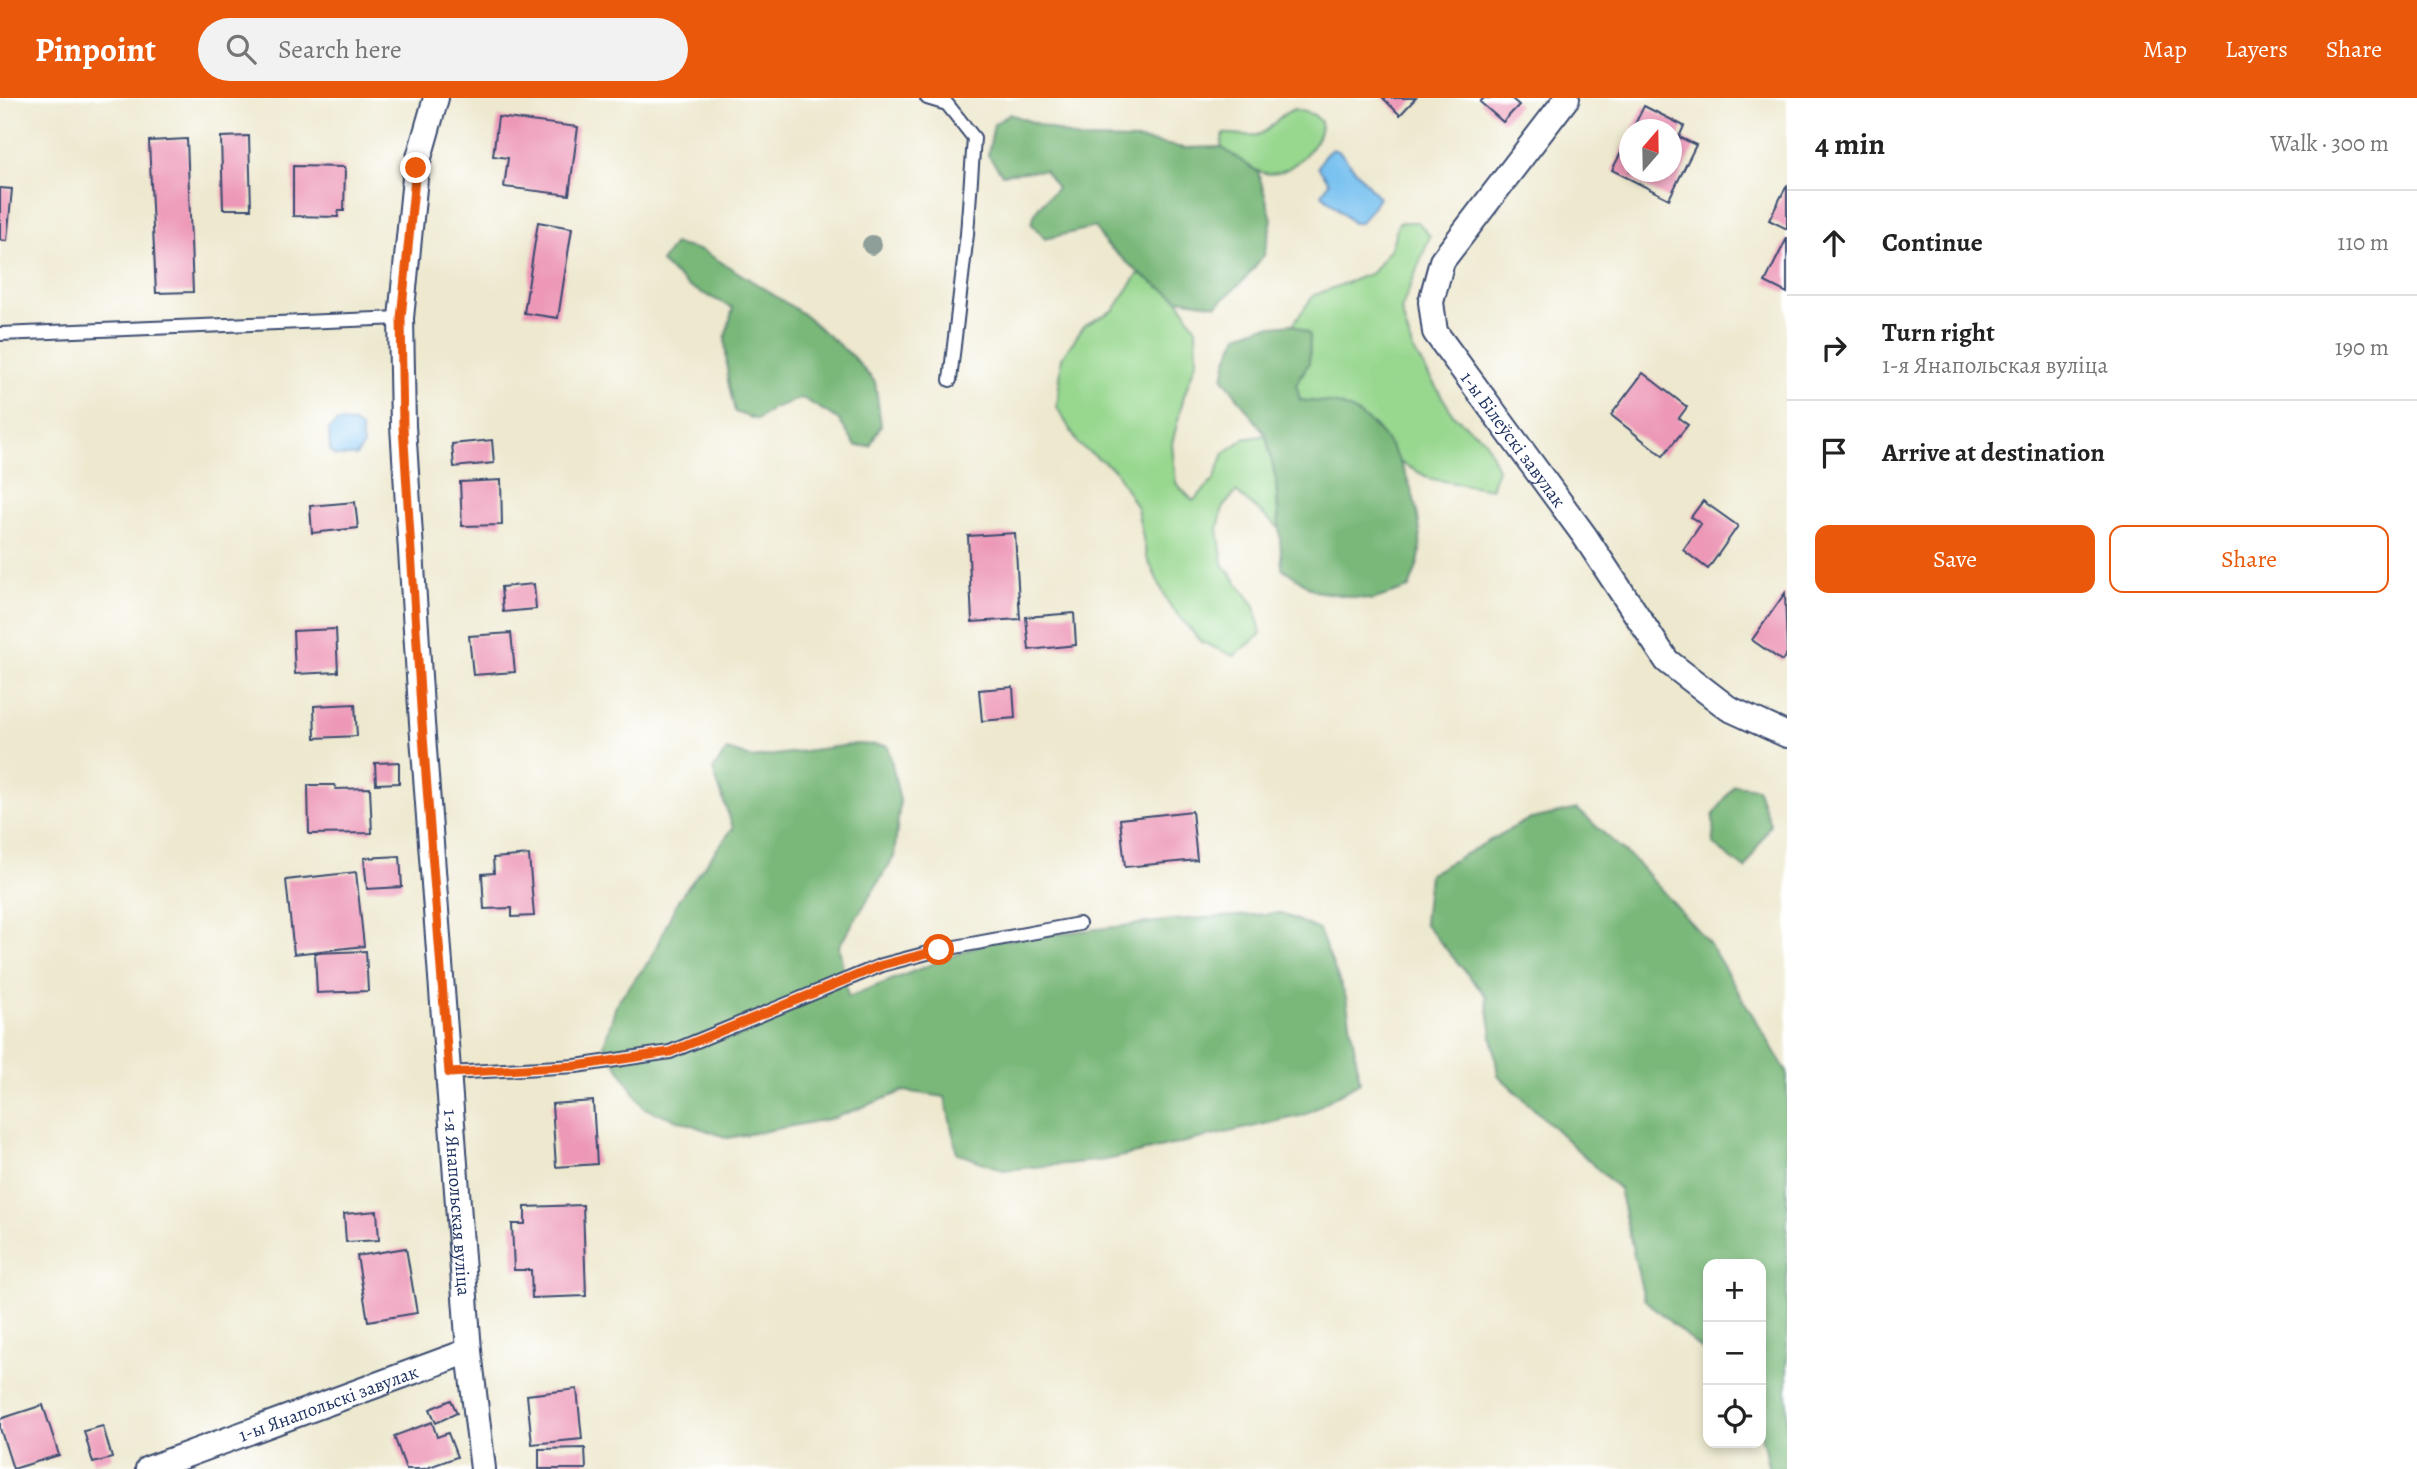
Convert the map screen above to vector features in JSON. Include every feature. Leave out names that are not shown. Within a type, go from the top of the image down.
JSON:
[{"type":"street","name":"1-я Янапольская вуліца","points":[[436,98],[416,168],[401,318],[403,426],[421,709],[469,1351],[483,1469]]},
{"type":"street","name":"1-ы Білеўскі завулак","points":[[1567,98],[1442,261],[1431,302],[1435,332],[1584,535],[1667,661],[1728,708],[1787,735]]},
{"type":"street","name":"1-ы Янапольскі завулак","points":[[148,1469],[469,1351]]},
{"type":"lane","points":[[927,98],[947,104],[974,138],[967,234],[950,380]]},
{"type":"lane","points":[[0,334],[401,318]]},
{"type":"lane","points":[[449,1073],[576,1066],[670,1052],[882,965],[939,950],[1079,925]]},
{"type":"green space","points":[[1295,109],[1314,115],[1321,122],[1320,132],[1305,155],[1282,172],[1262,172],[1221,147],[1223,134],[1249,136],[1263,133],[1283,115]]},
{"type":"green space","points":[[1010,114],[1079,139],[1140,140],[1184,148],[1221,147],[1258,172],[1272,219],[1264,255],[1245,279],[1217,305],[1178,299],[1139,273],[1105,243],[1095,227],[1045,239],[1031,223],[1037,209],[1057,188],[1044,170],[1002,174],[988,155],[994,124]]},
{"type":"green space","points":[[1399,222],[1418,222],[1430,236],[1401,310],[1412,348],[1454,416],[1485,440],[1498,469],[1491,489],[1431,479],[1401,463],[1375,426],[1342,406],[1300,400],[1296,384],[1309,363],[1310,335],[1293,324],[1314,295],[1372,273],[1391,248]]},
{"type":"green space","points":[[674,244],[703,251],[760,286],[803,314],[853,357],[875,382],[881,425],[870,446],[856,446],[838,419],[802,398],[773,408],[757,420],[735,412],[728,381],[725,338],[733,308],[688,286],[661,262]]},
{"type":"green space","points":[[1139,273],[1178,299],[1196,329],[1197,359],[1172,444],[1176,483],[1193,501],[1214,480],[1224,453],[1244,439],[1266,435],[1276,480],[1279,528],[1236,492],[1223,507],[1218,529],[1223,564],[1255,606],[1261,634],[1234,656],[1201,642],[1169,605],[1147,558],[1137,508],[1114,469],[1079,445],[1057,407],[1062,357],[1085,325],[1114,310]]},
{"type":"green space","points":[[1293,324],[1310,335],[1309,363],[1296,384],[1300,400],[1338,404],[1361,416],[1391,447],[1402,467],[1417,509],[1420,531],[1419,560],[1409,588],[1372,600],[1315,591],[1282,568],[1276,480],[1266,435],[1223,378],[1227,359],[1238,335],[1261,327]]},
{"type":"green space","points":[[857,744],[888,746],[900,801],[894,857],[839,946],[848,997],[988,942],[1173,920],[1281,913],[1319,930],[1346,998],[1360,1082],[1304,1115],[1106,1160],[1003,1170],[957,1153],[945,1097],[904,1091],[834,1118],[728,1138],[644,1108],[604,1045],[617,1002],[650,960],[678,900],[733,828],[713,770],[727,750],[752,758]]},
{"type":"green space","points":[[1734,785],[1757,788],[1770,824],[1745,869],[1714,845],[1713,816]]},
{"type":"green space","points":[[1577,809],[1639,865],[1709,943],[1787,1072],[1787,1469],[1769,1469],[1764,1448],[1766,1259],[1703,1259],[1703,1351],[1644,1299],[1619,1189],[1498,1075],[1486,996],[1424,923],[1429,874],[1527,820]]},
{"type":"water","points":[[1332,149],[1340,152],[1379,198],[1361,223],[1353,223],[1322,194],[1329,182],[1318,167]]},
{"type":"water","points":[[337,422],[354,423],[361,428],[363,447],[356,456],[335,456],[330,450],[329,429]]},
{"type":"building","points":[[1383,98],[1416,98],[1400,115]]},
{"type":"building","points":[[1484,98],[1511,98],[1519,105],[1503,122],[1480,102]]},
{"type":"building","points":[[1644,106],[1670,119],[1638,119]]},
{"type":"building","points":[[498,117],[578,127],[569,195],[504,187],[508,158],[493,156]]},
{"type":"building","points":[[249,136],[251,209],[223,209],[221,137]]},
{"type":"building","points":[[1682,138],[1696,145],[1682,173]]},
{"type":"building","points":[[187,139],[193,292],[156,293],[149,141]]},
{"type":"building","points":[[1619,156],[1619,174],[1612,170]]},
{"type":"building","points":[[293,166],[345,167],[344,211],[338,211],[338,217],[293,216]]},
{"type":"building","points":[[1636,182],[1678,182],[1669,199]]},
{"type":"building","points":[[1787,185],[1787,229],[1769,220]]},
{"type":"building","points":[[0,188],[12,189],[7,241],[0,240]]},
{"type":"building","points":[[538,222],[572,228],[558,318],[524,313]]},
{"type":"building","points":[[1787,238],[1787,293],[1765,282]]},
{"type":"building","points":[[1643,373],[1687,407],[1679,418],[1688,425],[1663,456],[1611,415]]},
{"type":"building","points":[[492,440],[494,463],[454,467],[452,444]]},
{"type":"building","points":[[501,480],[502,525],[462,526],[460,482]]},
{"type":"building","points":[[1703,501],[1738,526],[1708,569],[1683,550],[1701,524],[1691,517]]},
{"type":"building","points":[[355,502],[358,528],[312,533],[310,506]]},
{"type":"building","points":[[1015,533],[1020,619],[972,622],[968,536]]},
{"type":"building","points":[[534,584],[536,609],[503,612],[501,587]]},
{"type":"building","points":[[1785,593],[1787,653],[1782,661],[1752,640]]},
{"type":"building","points":[[1074,613],[1076,645],[1029,650],[1026,617]]},
{"type":"building","points":[[336,629],[338,672],[295,674],[293,631]]},
{"type":"building","points":[[511,633],[515,672],[473,675],[469,636]]},
{"type":"building","points":[[1013,687],[1015,718],[982,721],[979,690]]},
{"type":"building","points":[[355,704],[357,736],[315,738],[314,706]]},
{"type":"building","points":[[399,762],[399,783],[376,784],[375,763]]},
{"type":"building","points":[[308,785],[335,785],[336,789],[370,788],[372,833],[309,834]]},
{"type":"building","points":[[1192,811],[1197,860],[1125,867],[1120,819]]},
{"type":"building","points":[[529,855],[534,916],[512,917],[512,908],[484,909],[482,874],[494,873],[493,858]]},
{"type":"building","points":[[400,856],[402,887],[367,889],[364,858]]},
{"type":"building","points":[[356,872],[364,946],[294,954],[286,880]]},
{"type":"building","points":[[366,951],[368,991],[317,993],[315,953]]},
{"type":"building","points":[[593,1101],[597,1164],[556,1167],[552,1104]]},
{"type":"building","points":[[583,1205],[586,1296],[532,1298],[531,1270],[514,1270],[512,1224],[525,1224],[525,1207]]},
{"type":"building","points":[[377,1211],[379,1240],[346,1242],[344,1214]]},
{"type":"building","points":[[406,1248],[417,1313],[368,1321],[357,1256]]},
{"type":"building","points":[[577,1389],[582,1439],[532,1444],[527,1395]]},
{"type":"building","points":[[451,1400],[457,1413],[436,1423],[430,1409]]},
{"type":"building","points":[[43,1405],[59,1455],[13,1469],[0,1428],[0,1419]]},
{"type":"building","points":[[432,1422],[437,1437],[448,1433],[457,1457],[424,1469],[406,1469],[394,1436]]},
{"type":"building","points":[[103,1426],[112,1458],[93,1463],[84,1431]]},
{"type":"building","points":[[585,1448],[586,1469],[539,1469],[539,1449]]},
{"type":"route","points":[[416,168],[401,318],[403,426],[422,723],[449,1073],[576,1066],[670,1052],[882,965],[939,950]]}]
